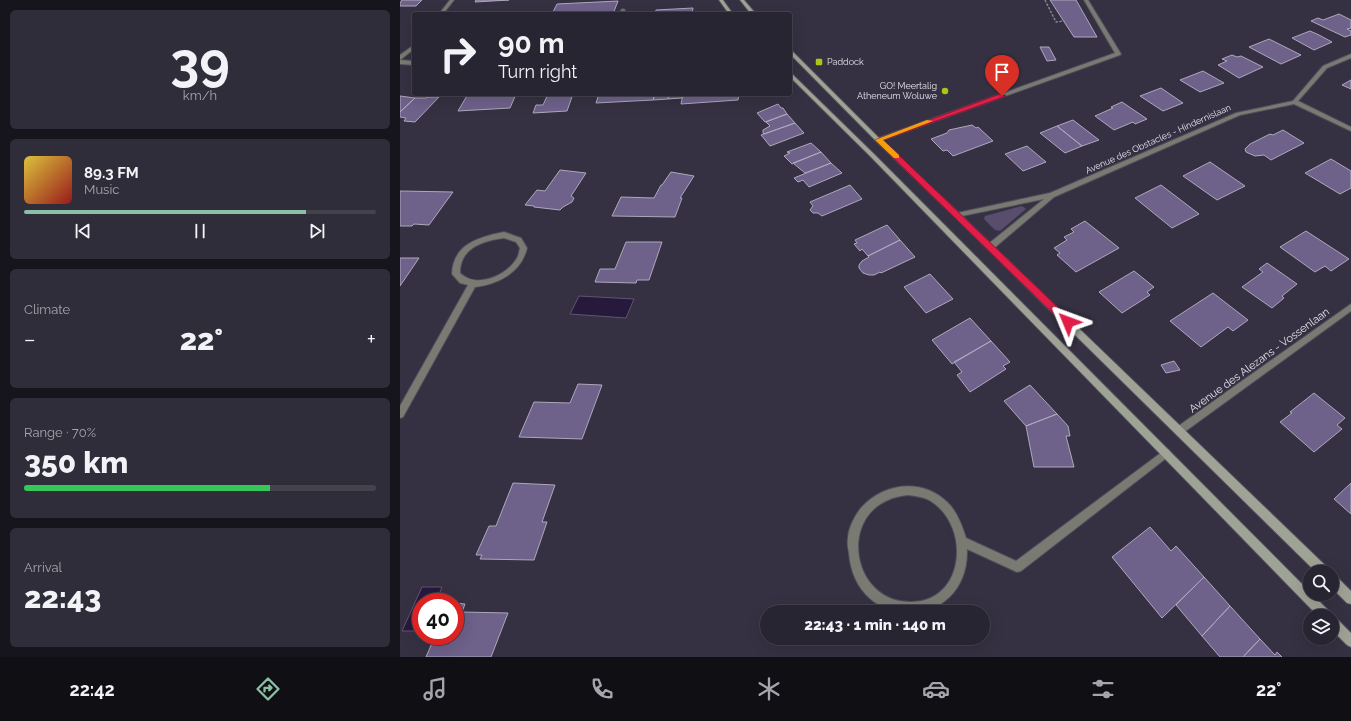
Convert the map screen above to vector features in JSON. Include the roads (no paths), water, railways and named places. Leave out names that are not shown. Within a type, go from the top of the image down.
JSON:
[{"type":"street","points":[[443,12],[452,0]]},
{"type":"street","points":[[721,0],[730,12]]},
{"type":"street","points":[[742,0],[752,12]]},
{"type":"street","points":[[878,140],[1118,54],[1086,0]]},
{"type":"street","points":[[400,58],[412,49]]},
{"type":"street","points":[[792,53],[878,140],[957,214],[1317,565]]},
{"type":"street","points":[[1351,56],[1325,67],[1295,102],[1351,129]]},
{"type":"street","points":[[400,62],[412,63]]},
{"type":"street","points":[[792,76],[878,160],[1319,609]]},
{"type":"street","name":"Avenue des Obstacles - Hindernislaan","points":[[957,214],[1052,195],[1238,114],[1295,102]]},
{"type":"street","name":"Avenue des Obstacles - Hindernislaan","points":[[990,247],[1052,195]]},
{"type":"street","points":[[504,235],[518,239],[522,245],[523,254],[518,263],[508,273],[494,280],[473,283],[463,281],[456,274],[455,266],[459,257],[466,249],[476,242],[492,236],[504,235]]},
{"type":"street","points":[[400,414],[473,283]]},
{"type":"street","name":"Avenue des Alezans - Vossenlaan","points":[[1180,430],[1351,307]]},
{"type":"street","points":[[962,541],[960,572],[950,590],[934,603],[914,608],[897,608],[878,599],[863,583],[854,564],[853,536],[860,517],[869,506],[884,495],[901,490],[919,492],[936,500],[944,506],[956,522],[962,541],[1017,567],[1166,454]]},
{"type":"street","points":[[1339,587],[1351,599]]},
{"type":"street","points":[[1339,629],[1351,641]]},
{"type":"place","name":"Paddock","points":[[819,62]]},
{"type":"place","name":"GO! Meertalig Atheneum Woluwe","points":[[945,91]]}]
